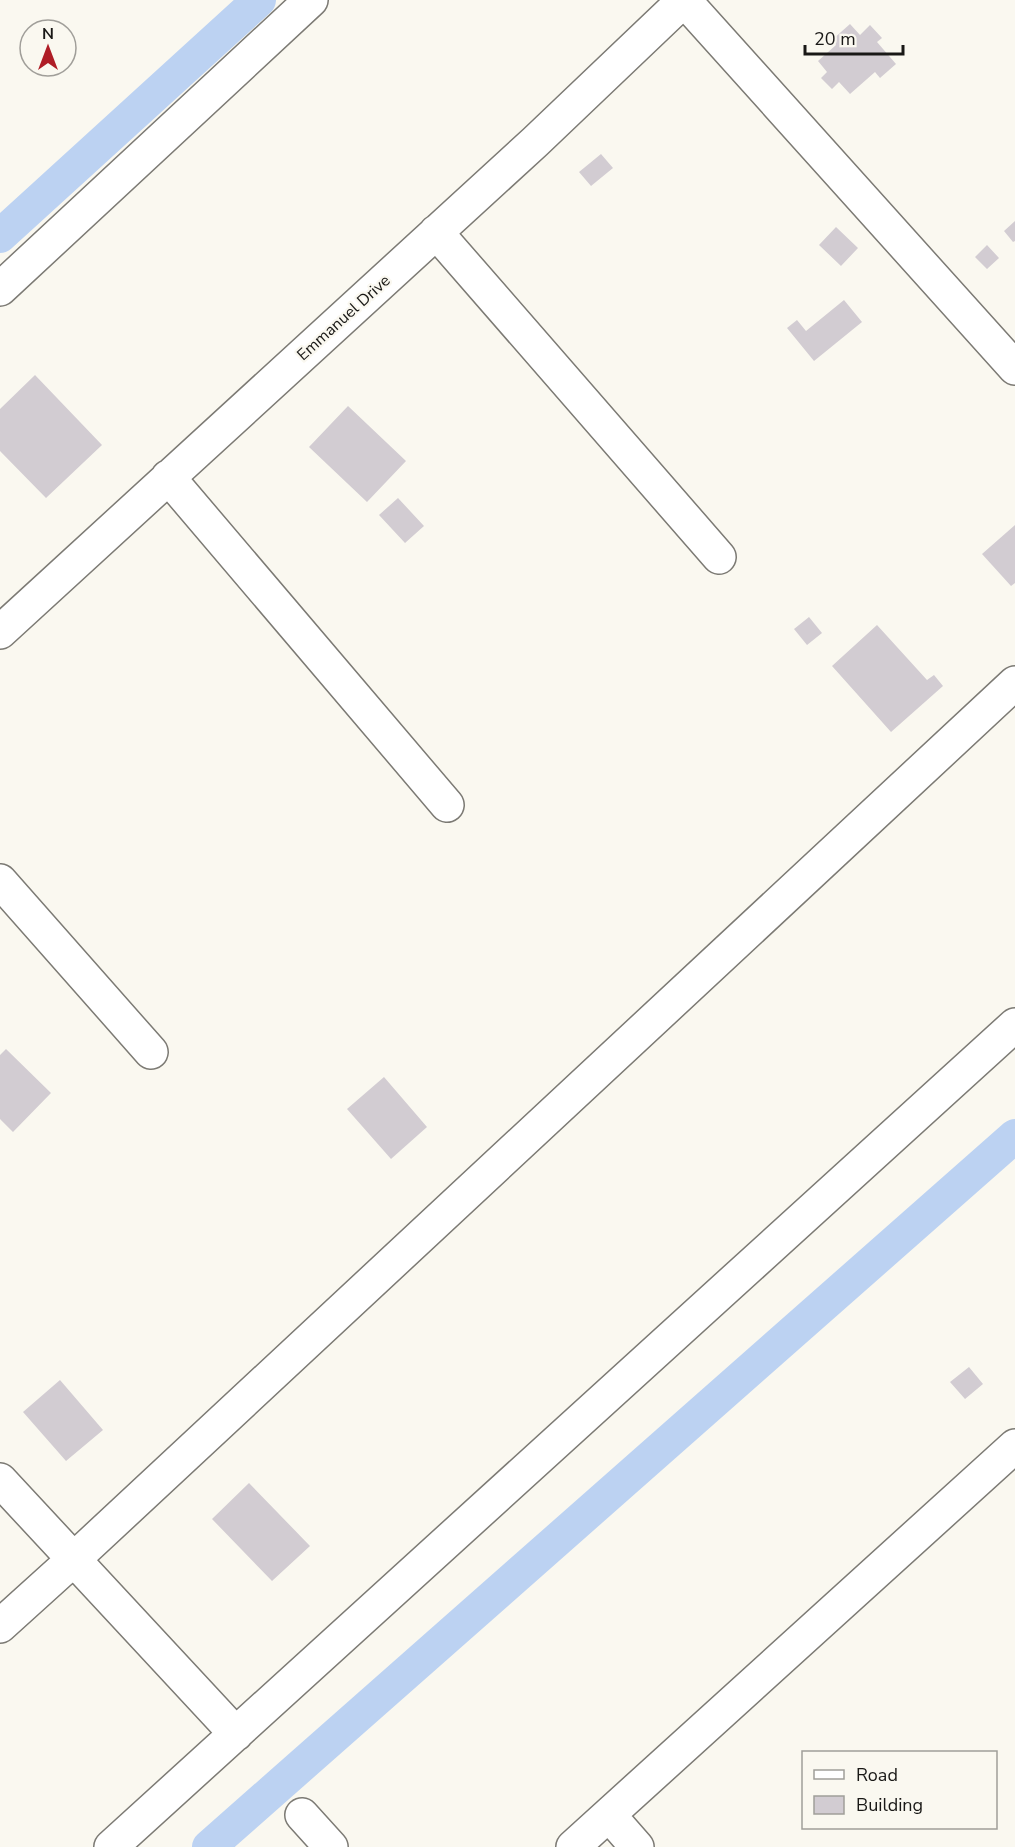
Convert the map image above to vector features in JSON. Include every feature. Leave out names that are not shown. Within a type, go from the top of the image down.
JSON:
[{"type":"street","points":[[0,289],[311,0]]},
{"type":"street","points":[[684,0],[1015,368]]},
{"type":"street","name":"Emmanuel Drive","points":[[0,632],[535,142],[684,0]]},
{"type":"street","points":[[436,232],[719,557]]},
{"type":"street","points":[[168,477],[447,805]]},
{"type":"street","points":[[0,1626],[1015,683]]},
{"type":"street","points":[[0,881],[152,1052]]},
{"type":"street","points":[[111,1847],[1015,1025]]},
{"type":"street","points":[[573,1847],[1015,1446]]},
{"type":"street","points":[[0,1480],[236,1734]]},
{"type":"street","points":[[302,1815],[331,1847]]},
{"type":"street","points":[[609,1815],[637,1847]]},
{"type":"building","points":[[850,24],[860,35],[870,25],[882,38],[877,42],[896,64],[880,78],[875,72],[850,94],[839,82],[832,89],[821,78],[827,72],[818,61],[836,45],[832,40]]},
{"type":"building","points":[[601,154],[613,168],[591,186],[579,172]]},
{"type":"building","points":[[1015,221],[1015,241],[1013,242],[1004,231]]},
{"type":"building","points":[[836,227],[858,248],[841,266],[819,245]]},
{"type":"building","points":[[987,245],[999,258],[987,269],[975,257]]},
{"type":"building","points":[[844,300],[862,322],[814,361],[787,328],[797,320],[806,331]]},
{"type":"building","points":[[35,375],[102,445],[46,498],[0,451],[0,409]]},
{"type":"building","points":[[348,406],[406,461],[367,502],[309,447]]},
{"type":"building","points":[[398,498],[424,526],[405,543],[379,515]]},
{"type":"building","points":[[1015,525],[1015,583],[1011,586],[982,554]]},
{"type":"building","points":[[809,617],[822,633],[807,645],[794,629]]},
{"type":"building","points":[[877,625],[927,680],[934,675],[943,686],[891,732],[832,666]]},
{"type":"building","points":[[6,1049],[51,1093],[13,1132],[0,1119],[0,1055]]},
{"type":"building","points":[[384,1077],[427,1127],[391,1159],[347,1109]]},
{"type":"building","points":[[969,1367],[983,1384],[965,1399],[950,1382]]},
{"type":"building","points":[[60,1380],[103,1430],[66,1461],[23,1412]]},
{"type":"building","points":[[249,1483],[310,1546],[272,1581],[212,1519]]},
{"type":"waterway","points":[[0,236],[259,0]]},
{"type":"waterway","points":[[209,1847],[1015,1136]]}]
